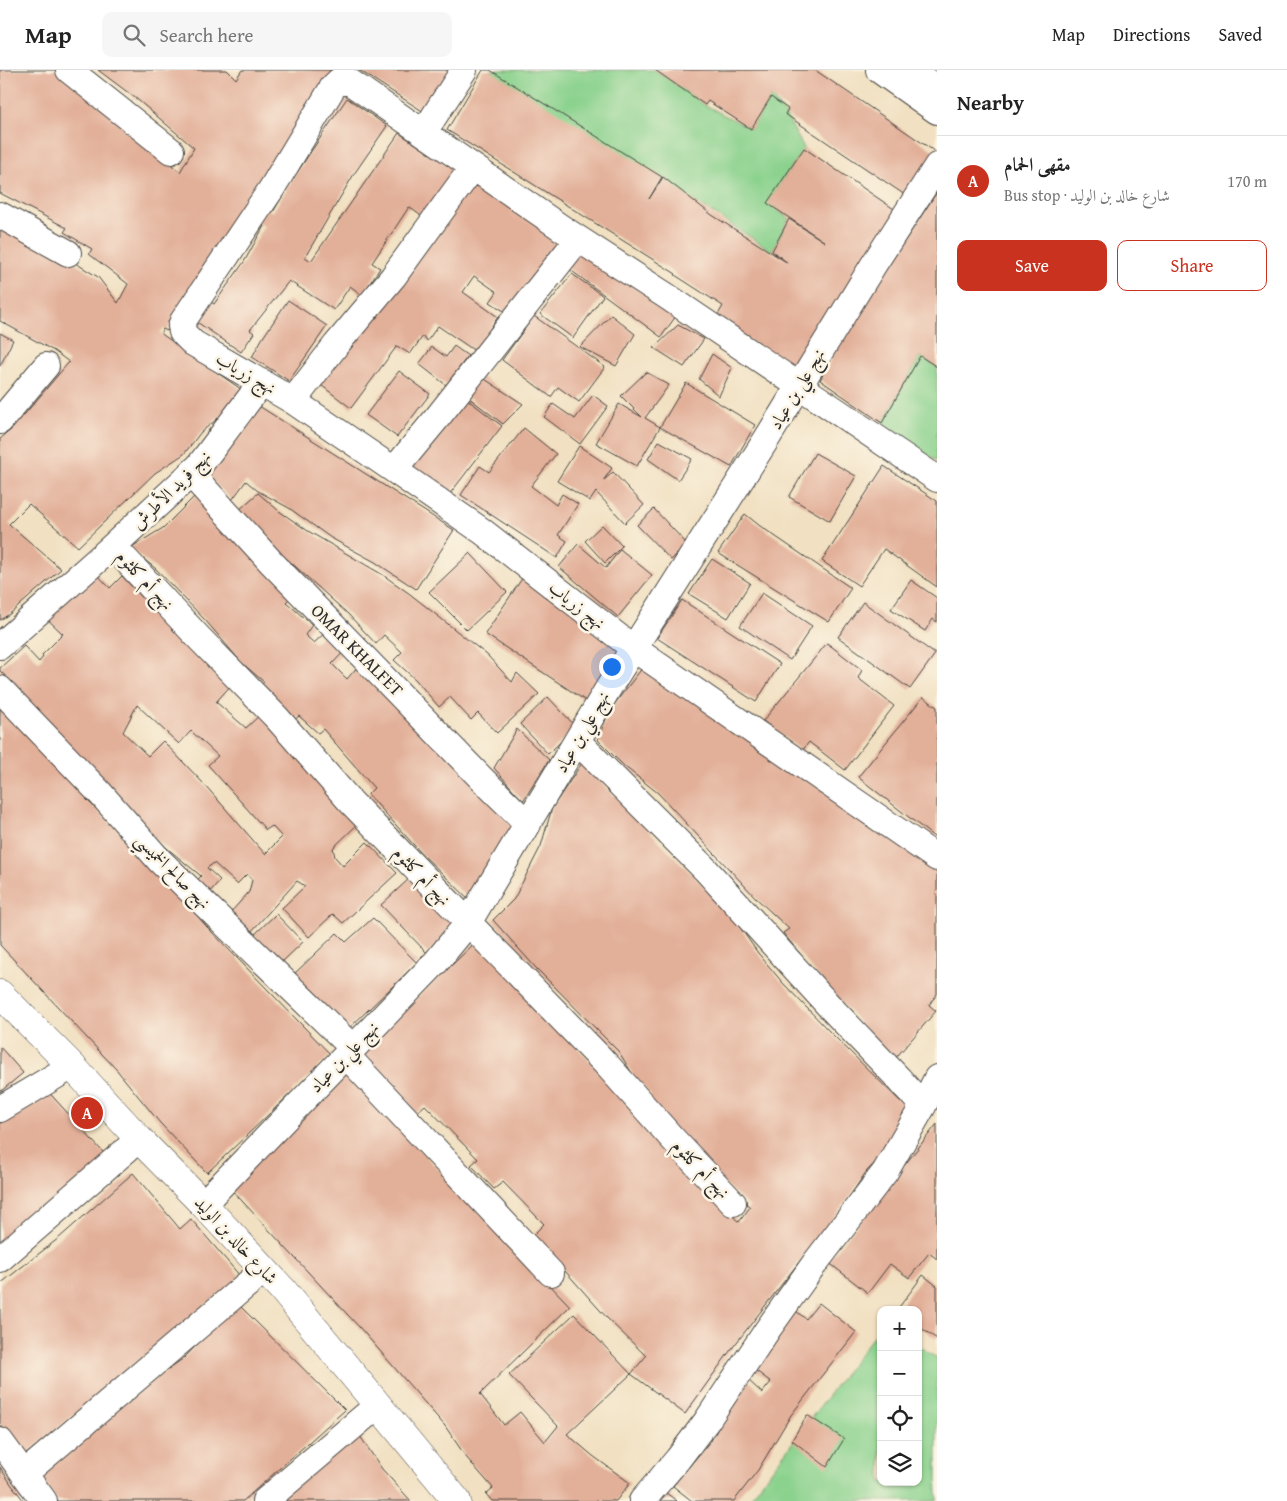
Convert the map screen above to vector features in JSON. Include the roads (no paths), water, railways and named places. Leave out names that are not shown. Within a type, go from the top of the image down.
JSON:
[{"type":"street","points":[[69,70],[171,151]]},
{"type":"street","points":[[464,70],[424,132],[578,239],[800,385],[937,479]]},
{"type":"street","points":[[879,70],[937,112]]},
{"type":"street","points":[[909,70],[937,89]]},
{"type":"street","name":"نهج زرياب","points":[[424,132],[352,83],[347,80],[339,81],[333,87],[272,188],[204,287],[181,326],[182,332],[193,342],[293,401],[482,531],[633,648],[937,858]]},
{"type":"street","name":"نهج علي بن عياد","points":[[203,1204],[436,962],[468,923],[633,648],[766,440],[937,166]]},
{"type":"street","points":[[293,401],[336,345],[393,277],[473,167]]},
{"type":"street","points":[[0,214],[68,253]]},
{"type":"street","points":[[394,470],[438,418],[578,239]]},
{"type":"street","points":[[2,417],[46,366]]},
{"type":"street","name":"نهج فريد الأطرش","points":[[0,646],[113,546],[199,466],[262,382]]},
{"type":"street","name":"OMAR KHALFET","points":[[191,474],[272,563],[528,824]]},
{"type":"street","name":"نهج أم كلثوم","points":[[113,546],[277,718],[349,800],[607,1065],[733,1203]]},
{"type":"street","name":"نهج صالح الخميسي","points":[[0,689],[100,793],[160,861],[349,1052],[551,1273]]},
{"type":"street","points":[[577,741],[706,870],[923,1106]]},
{"type":"street","name":"شارع خالد بن الوليد","points":[[0,994],[72,1066],[282,1289],[456,1501]]},
{"type":"street","points":[[0,1109],[72,1066]]},
{"type":"street","points":[[642,1501],[684,1452],[810,1270],[885,1172],[937,1078]]},
{"type":"street","points":[[0,1259],[139,1139]]},
{"type":"street","points":[[24,1474],[264,1270]]},
{"type":"street","points":[[265,1501],[378,1405]]},
{"type":"street","points":[[0,1441],[44,1501]]},
{"type":"place","name":"مقهى الحمام","points":[[87,1113]]}]
